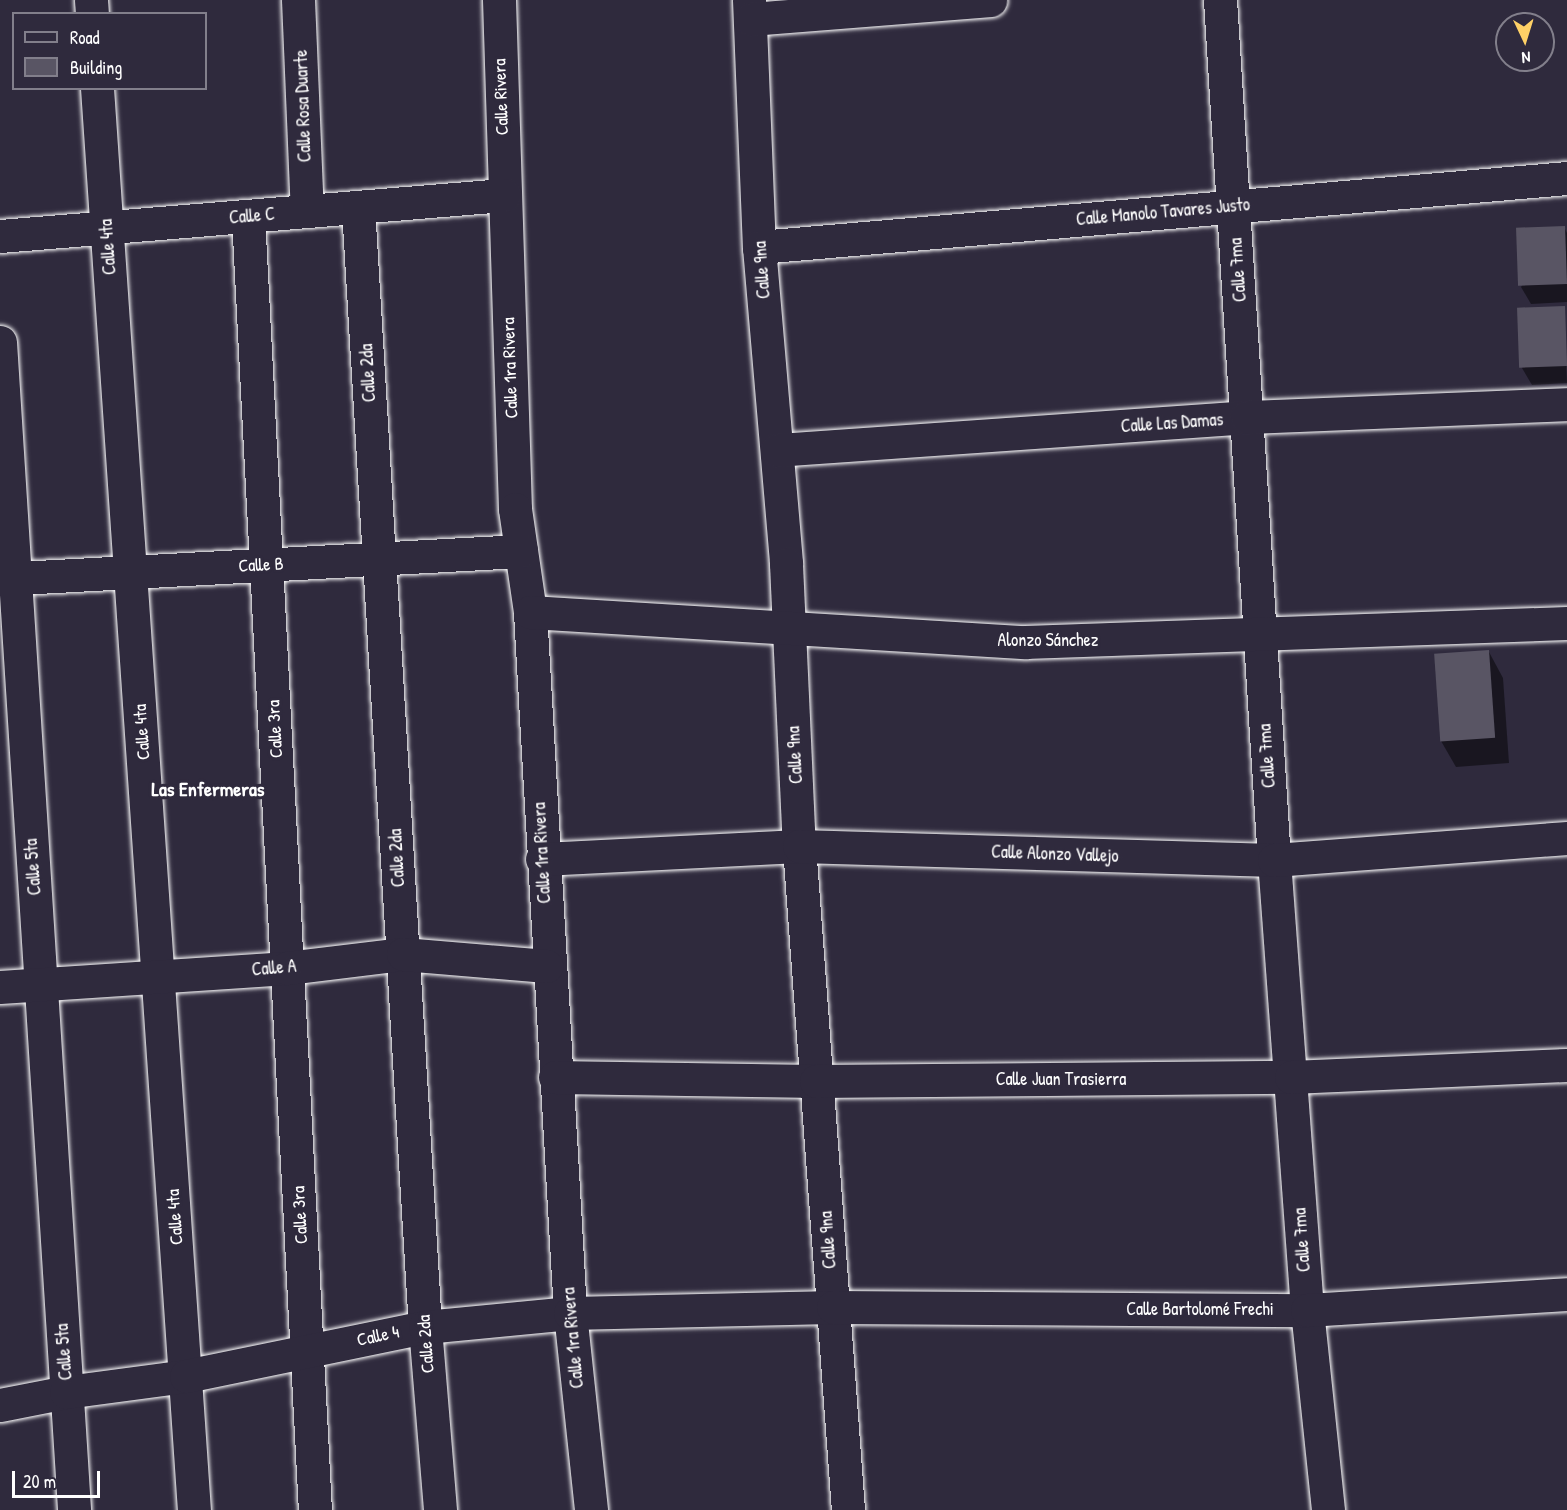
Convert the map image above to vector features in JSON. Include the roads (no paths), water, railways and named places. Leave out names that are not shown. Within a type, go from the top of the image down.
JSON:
[{"type":"street","name":"Calle Rosa Duarte","points":[[298,0],[307,211]]},
{"type":"street","name":"Calle Rivera","points":[[499,0],[504,195]]},
{"type":"street","points":[[750,10],[990,0]]},
{"type":"street","name":"Calle 7ma","points":[[1220,0],[1247,417],[1258,636],[1274,860],[1307,1310],[1328,1510]]},
{"type":"street","name":"Calle 9na","points":[[750,10],[759,247],[777,450],[789,627],[799,846],[848,1510]]},
{"type":"street","name":"Calle 4ta","points":[[97,90],[194,1510]]},
{"type":"street","name":"Calle Manolo Tavares Justo","points":[[759,247],[1567,178]]},
{"type":"street","name":"Calle C","points":[[0,236],[504,195]]},
{"type":"street","name":"Calle 1ra Rivera","points":[[504,195],[515,509],[530,612],[547,966],[570,1313],[591,1510]]},
{"type":"street","name":"Calle 2da","points":[[358,207],[424,1327],[440,1510]]},
{"type":"street","name":"Calle 3ra","points":[[248,216],[315,1510]]},
{"type":"street","name":"Calle 5ta","points":[[0,342],[8,579],[40,984],[74,1510]]},
{"type":"street","name":"Calle Las Damas","points":[[777,450],[1247,417],[1567,404]]},
{"type":"street","name":"Calle B","points":[[8,579],[521,551]]},
{"type":"street","name":"Alonzo Sánchez","points":[[530,612],[1025,642],[1258,636],[1567,623]]},
{"type":"street","name":"Calle Alonzo Vallejo","points":[[542,860],[799,846],[1274,860],[1567,838]]},
{"type":"street","name":"Calle A","points":[[0,987],[287,968],[403,954],[547,966]]},
{"type":"street","name":"Calle Juan Trasierra","points":[[555,1077],[816,1081],[1291,1077],[1567,1065]]},
{"type":"street","name":"Calle Bartolomé Frechi","points":[[833,1307],[1307,1310],[1567,1294]]},
{"type":"street","name":"Calle 4","points":[[0,1406],[66,1392],[186,1376],[424,1327],[570,1313],[833,1307]]},
{"type":"district","name":"Las Enfermeras","points":[[208,788]]}]
